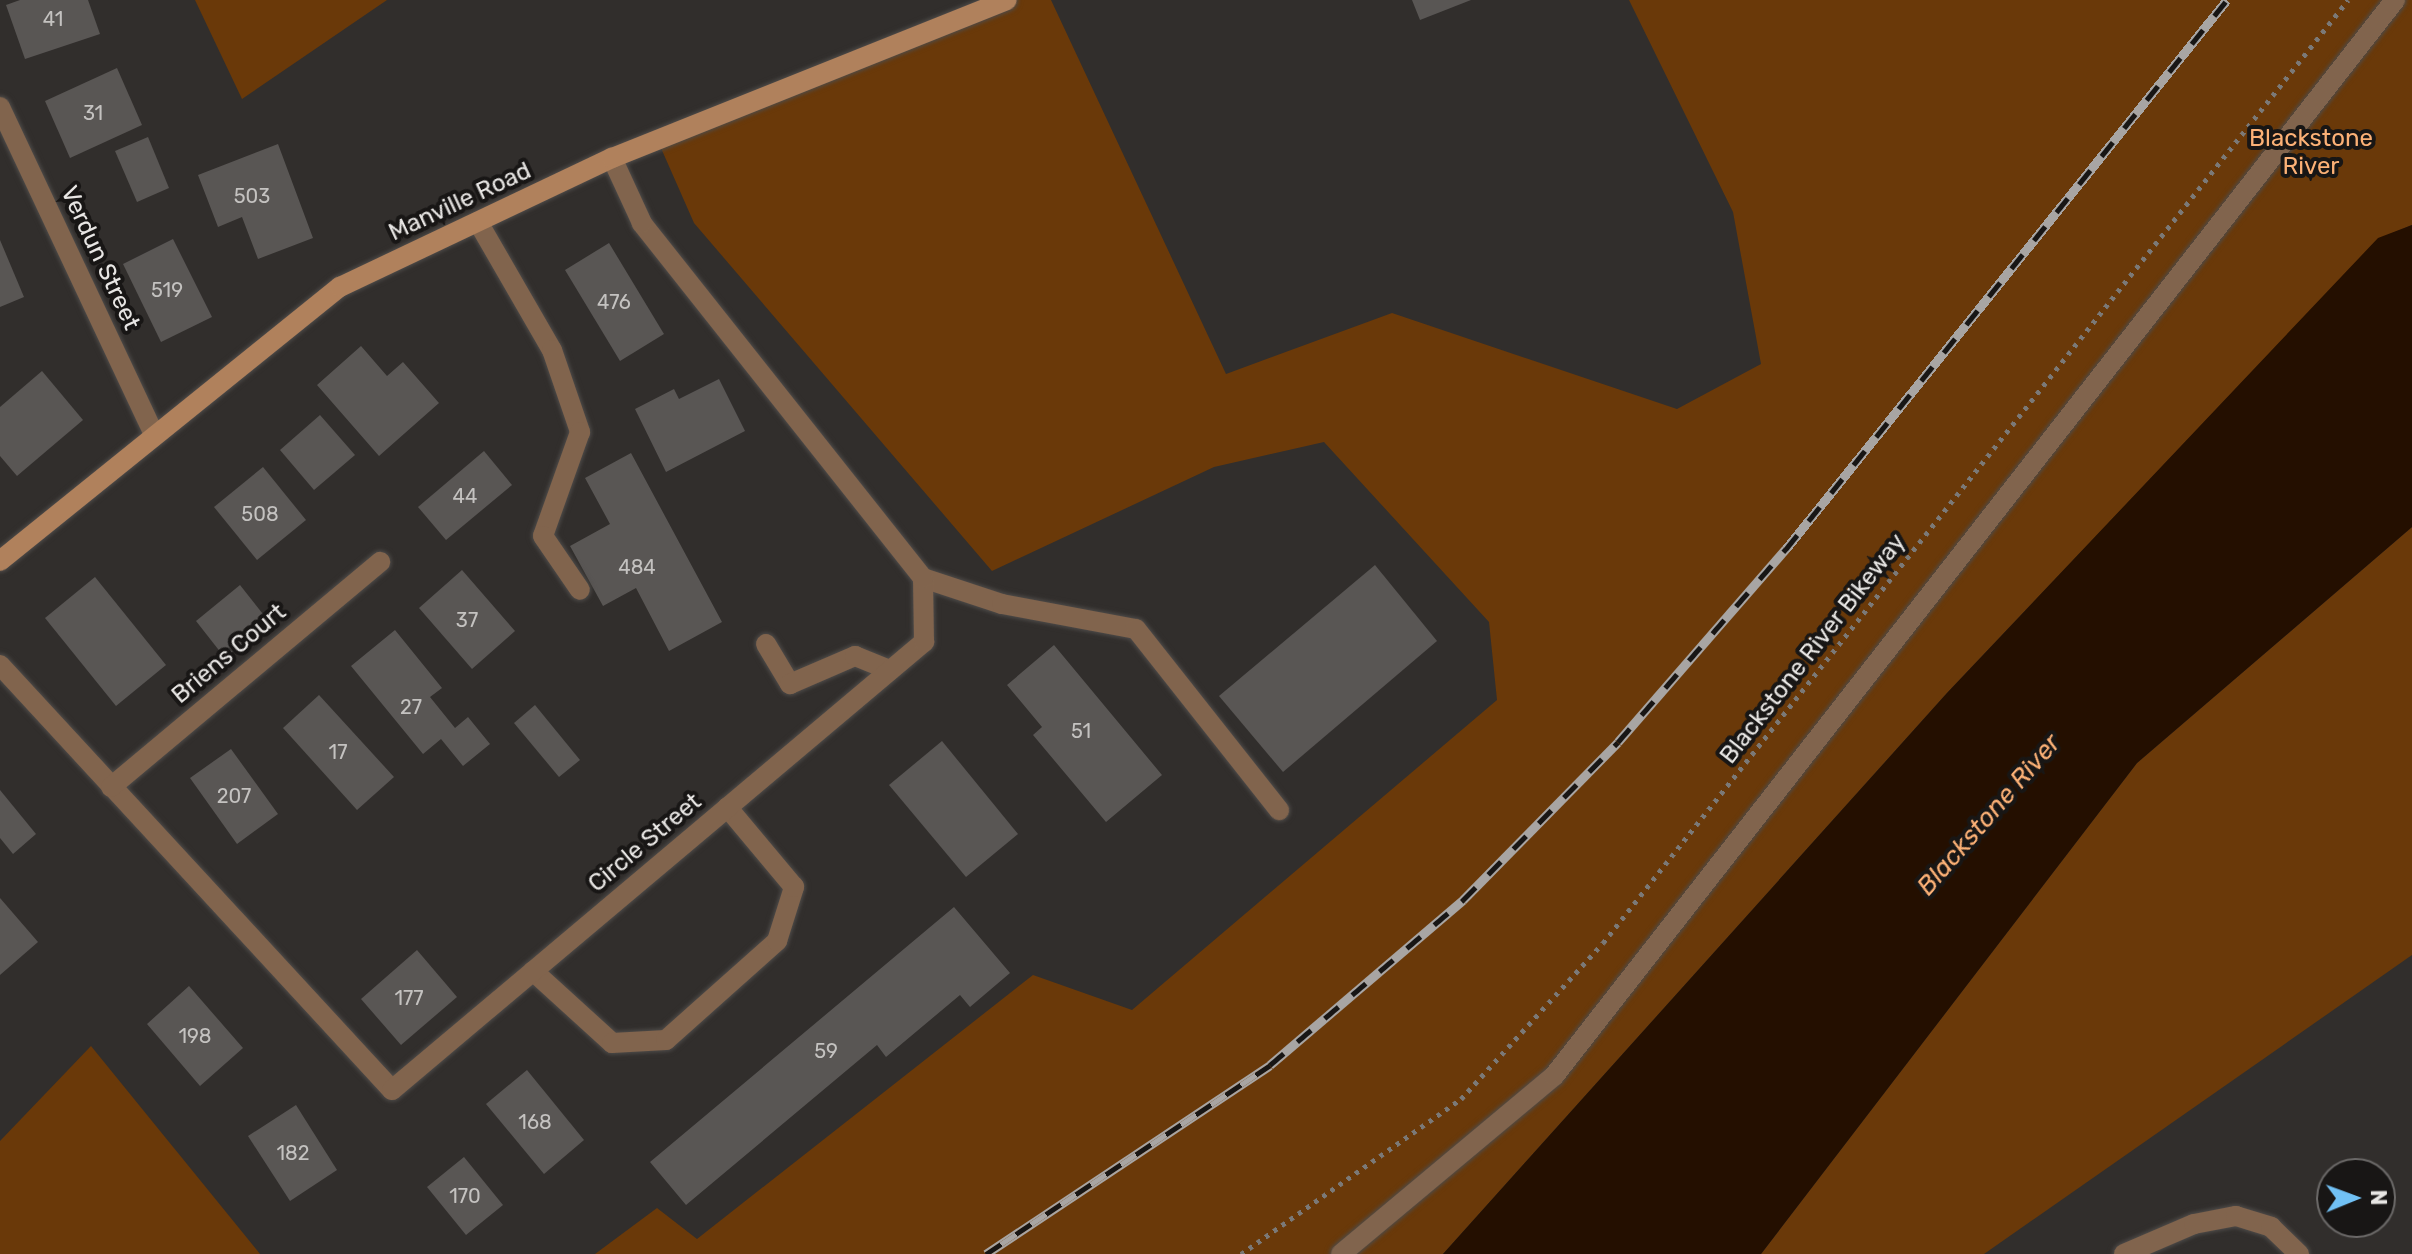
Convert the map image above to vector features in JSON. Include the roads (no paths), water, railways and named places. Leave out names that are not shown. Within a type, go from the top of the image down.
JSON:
[{"type":"main road","name":"Manville Road","points":[[0,561],[153,432],[340,287],[612,158],[1007,0]]},
{"type":"street","points":[[1341,1254],[1554,1076],[2395,0]]},
{"type":"street","name":"Verdun Street","points":[[0,107],[153,432]]},
{"type":"street","points":[[612,158],[642,223],[923,578],[1002,604],[1136,629],[1279,810]]},
{"type":"street","points":[[478,222],[552,350],[580,432],[543,536],[580,590]]},
{"type":"street","name":"Briens Court","points":[[111,787],[380,562]]},
{"type":"street","name":"Circle Street","points":[[0,665],[392,1090],[924,642],[923,578]]},
{"type":"street","points":[[766,644],[790,684],[855,656],[890,670]]},
{"type":"street","points":[[533,971],[612,1043],[666,1040],[777,941],[794,887],[727,807]]},
{"type":"street","points":[[2124,1254],[2194,1224],[2236,1216],[2271,1227],[2299,1254]]},
{"type":"water","name":"Blackstone River","points":[[2412,225],[2412,527],[2137,763],[1761,1254],[1443,1254],[1947,693],[2378,238]]},
{"type":"railway","points":[[986,1254],[1270,1065],[1463,900],[1618,742],[1786,549],[2227,0]]}]
